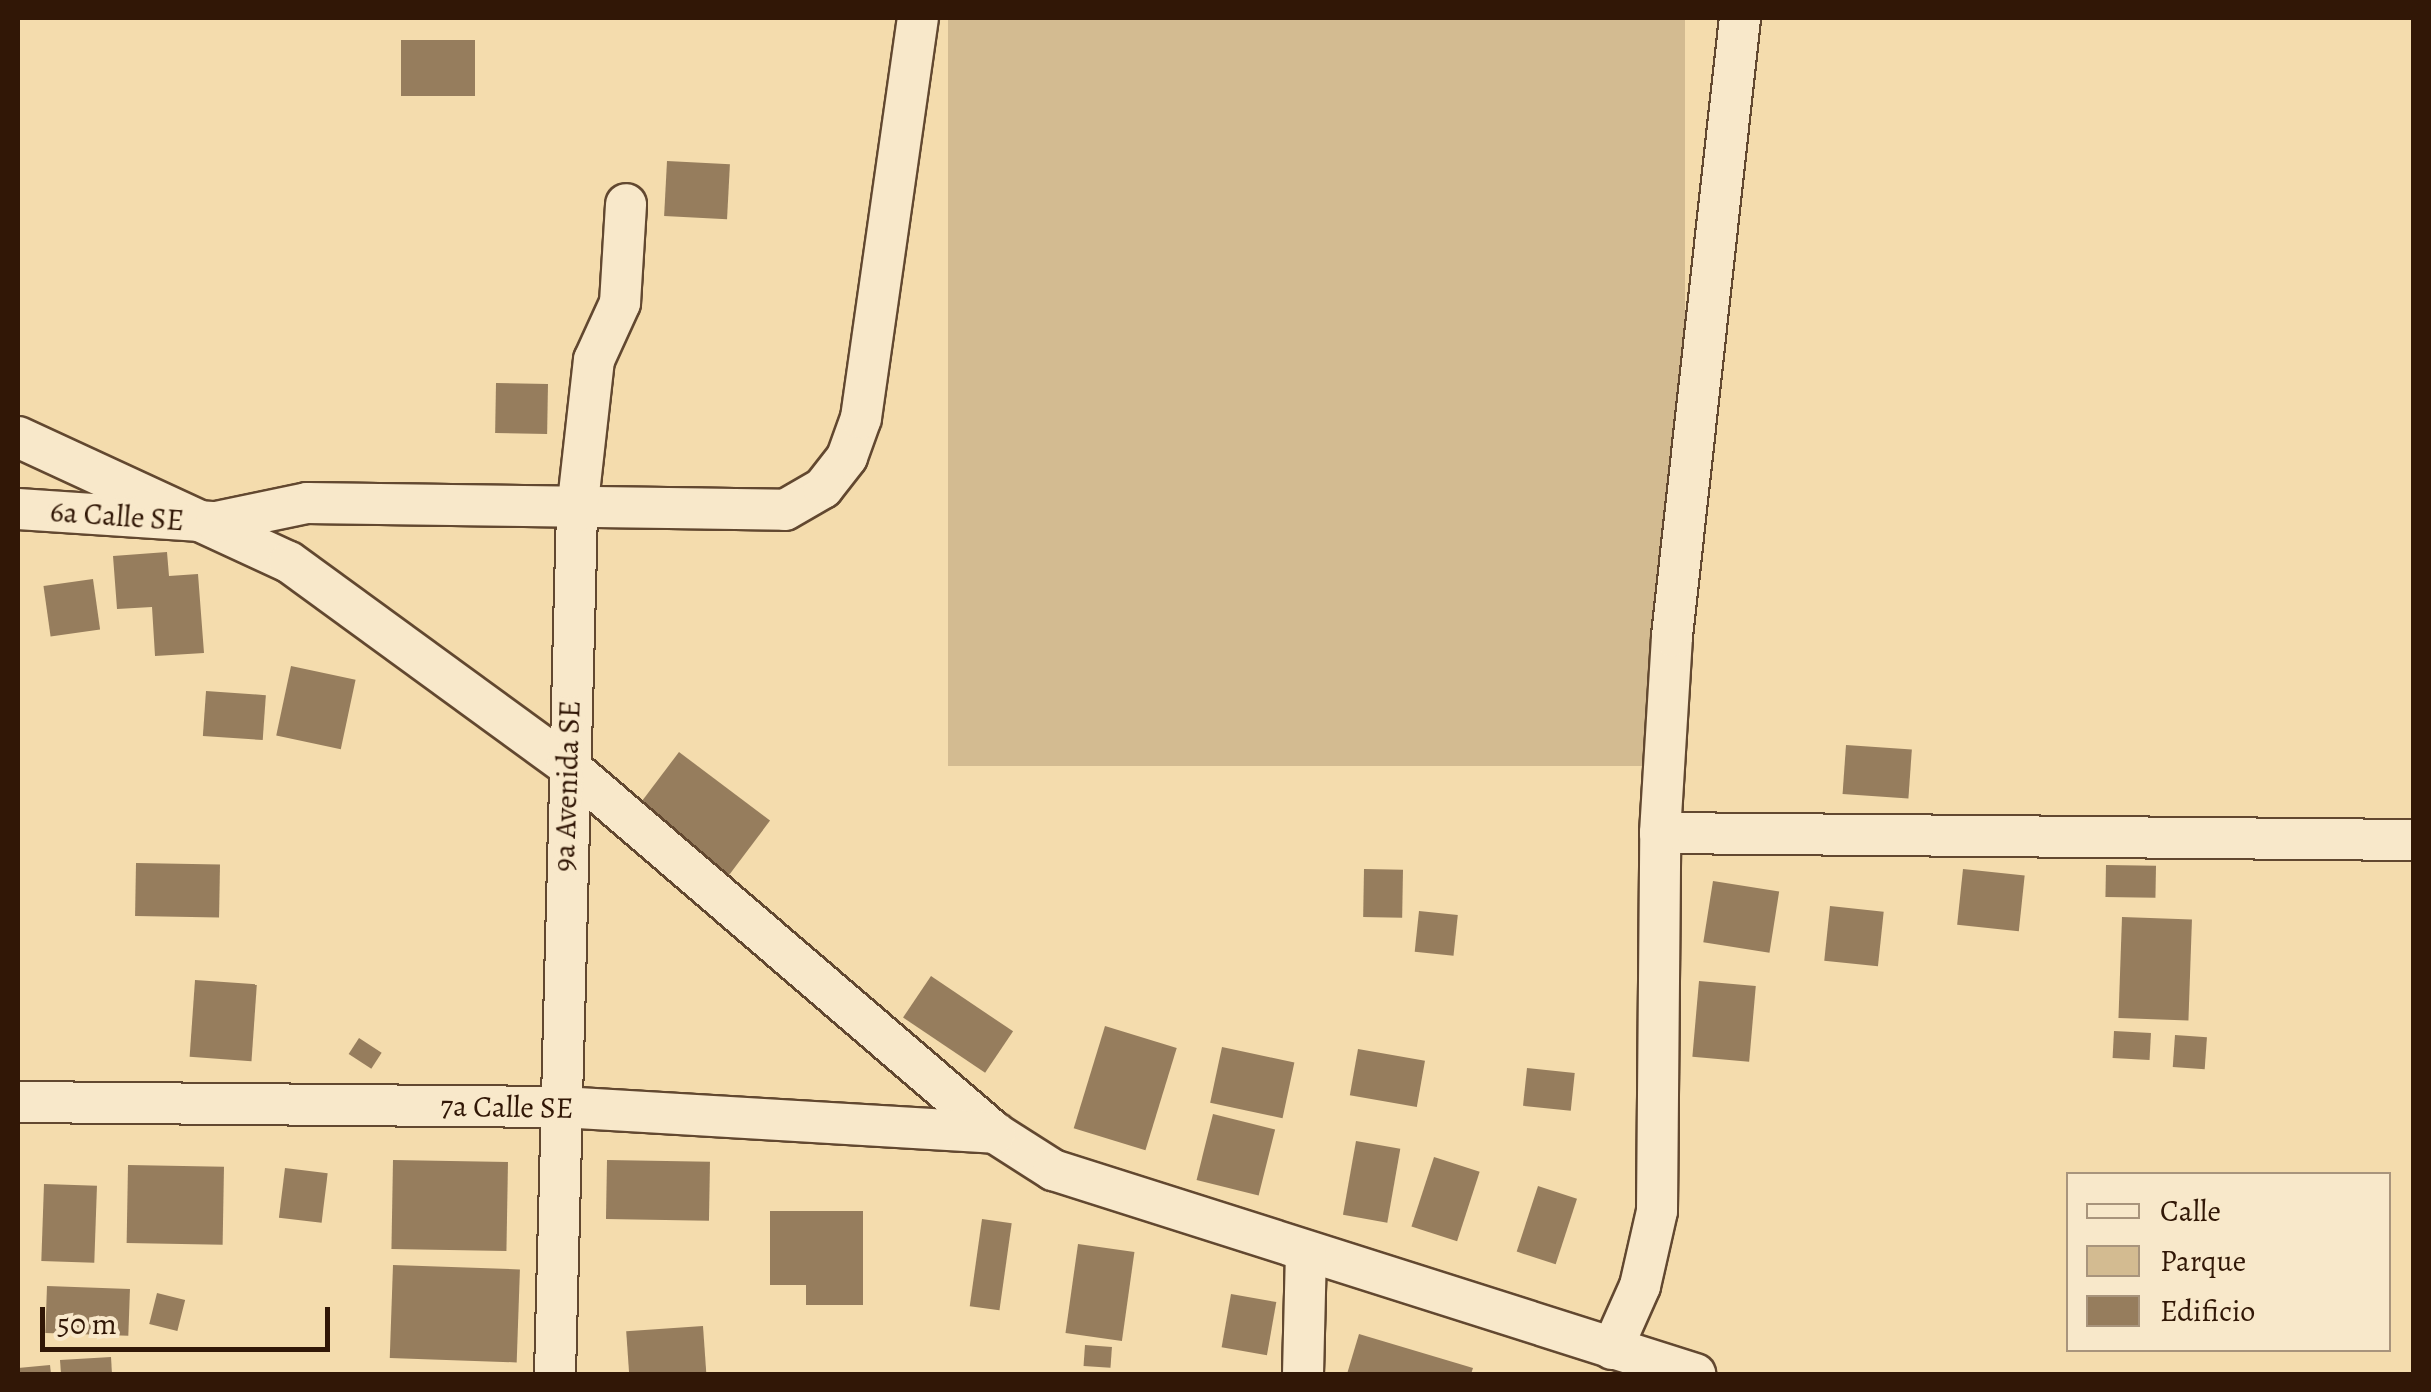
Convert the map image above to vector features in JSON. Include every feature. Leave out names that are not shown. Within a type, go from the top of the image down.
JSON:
[{"type":"street","points":[[216,522],[307,503],[577,511],[785,510],[822,488],[847,457],[861,418],[918,18]]},
{"type":"street","points":[[1612,1349],[1640,1286],[1657,1211],[1660,833],[1672,636],[1740,18]]},
{"type":"street","name":"9a Avenida SE","points":[[555,1374],[567,766],[577,511],[594,360],[620,303],[626,204]]},
{"type":"street","points":[[18,437],[216,522],[288,562],[567,766],[995,1133],[1053,1170],[1306,1254],[1696,1374]]},
{"type":"street","name":"6a Calle SE","points":[[18,509],[216,522]]},
{"type":"street","points":[[1660,833],[2414,840]]},
{"type":"street","name":"7a Calle SE","points":[[18,1102],[560,1107],[995,1133]]},
{"type":"street","points":[[1303,1374],[1306,1254]]},
{"type":"green space","points":[[948,18],[1685,18],[1685,766],[948,766]]},
{"type":"building","points":[[401,40],[475,40],[475,96],[401,96]]},
{"type":"building","points":[[667,161],[730,164],[727,219],[664,216]]},
{"type":"building","points":[[496,383],[548,384],[547,434],[495,433]]},
{"type":"building","points":[[167,552],[169,576],[198,574],[204,653],[155,656],[152,607],[117,609],[113,556]]},
{"type":"building","points":[[93,579],[100,630],[51,636],[43,586]]},
{"type":"building","points":[[291,666],[356,680],[341,749],[276,735]]},
{"type":"building","points":[[206,691],[266,695],[263,740],[203,736]]},
{"type":"building","points":[[1846,745],[1912,750],[1908,798],[1843,794]]},
{"type":"building","points":[[679,752],[770,821],[726,880],[634,811]]},
{"type":"building","points":[[136,863],[220,864],[219,917],[135,916]]},
{"type":"building","points":[[2106,865],[2156,866],[2155,898],[2105,897]]},
{"type":"building","points":[[1364,869],[1403,870],[1402,918],[1363,917]]},
{"type":"building","points":[[1963,869],[2025,875],[2019,931],[1957,925]]},
{"type":"building","points":[[1713,881],[1779,891],[1769,953],[1703,942]]},
{"type":"building","points":[[1830,906],[1884,912],[1878,966],[1824,961]]},
{"type":"building","points":[[1419,911],[1458,915],[1454,956],[1415,952]]},
{"type":"building","points":[[2122,917],[2192,919],[2188,1020],[2118,1018]]},
{"type":"building","points":[[931,976],[1013,1031],[985,1073],[903,1017]]},
{"type":"building","points":[[195,980],[257,984],[251,1061],[190,1057]]},
{"type":"building","points":[[1699,981],[1756,986],[1749,1062],[1692,1057]]},
{"type":"building","points":[[1105,1026],[1177,1048],[1145,1150],[1074,1128]]},
{"type":"building","points":[[2114,1031],[2151,1033],[2150,1060],[2113,1058]]},
{"type":"building","points":[[2175,1035],[2207,1037],[2205,1069],[2173,1067]]},
{"type":"building","points":[[359,1038],[382,1053],[371,1069],[349,1054]]},
{"type":"building","points":[[1222,1047],[1294,1062],[1283,1118],[1210,1103]]},
{"type":"building","points":[[1358,1049],[1425,1061],[1417,1107],[1350,1095]]},
{"type":"building","points":[[1527,1068],[1575,1073],[1571,1111],[1523,1106]]},
{"type":"building","points":[[1213,1114],[1275,1129],[1259,1195],[1197,1180]]},
{"type":"building","points":[[1356,1141],[1400,1149],[1387,1223],[1343,1215]]},
{"type":"building","points":[[1434,1157],[1480,1172],[1457,1241],[1411,1226]]},
{"type":"building","points":[[393,1160],[508,1162],[506,1251],[391,1249]]},
{"type":"building","points":[[607,1160],[710,1162],[709,1221],[606,1219]]},
{"type":"building","points":[[128,1165],[224,1167],[223,1245],[127,1243]]},
{"type":"building","points":[[285,1168],[328,1173],[322,1223],[279,1218]]},
{"type":"building","points":[[44,1184],[97,1186],[94,1263],[41,1261]]},
{"type":"building","points":[[1538,1186],[1577,1199],[1556,1264],[1517,1252]]},
{"type":"building","points":[[770,1211],[863,1211],[863,1305],[806,1305],[806,1285],[770,1285]]},
{"type":"building","points":[[982,1219],[1012,1223],[999,1310],[970,1306]]},
{"type":"building","points":[[1078,1244],[1134,1252],[1122,1341],[1065,1333]]},
{"type":"building","points":[[393,1265],[520,1269],[517,1362],[390,1358]]},
{"type":"building","points":[[47,1286],[130,1289],[128,1336],[45,1333]]},
{"type":"building","points":[[157,1293],[185,1300],[177,1331],[149,1324]]},
{"type":"building","points":[[1231,1294],[1276,1302],[1267,1355],[1222,1347]]},
{"type":"building","points":[[703,1326],[706,1374],[629,1374],[626,1331]]},
{"type":"building","points":[[1359,1334],[1473,1368],[1471,1374],[1347,1374]]},
{"type":"building","points":[[1085,1345],[1112,1347],[1110,1368],[1084,1366]]},
{"type":"building","points":[[111,1357],[112,1374],[61,1374],[60,1360]]},
{"type":"building","points":[[50,1365],[51,1374],[18,1374],[18,1368]]}]
